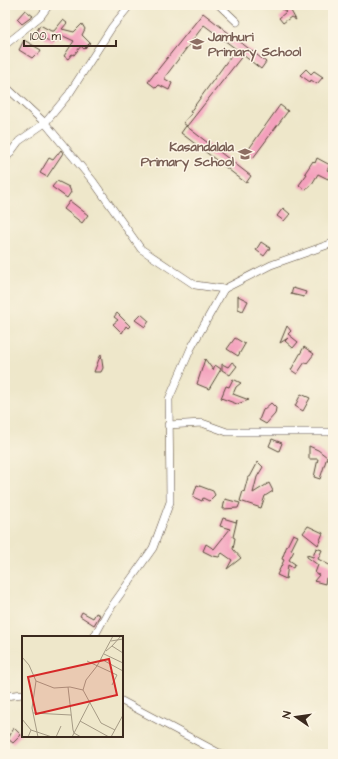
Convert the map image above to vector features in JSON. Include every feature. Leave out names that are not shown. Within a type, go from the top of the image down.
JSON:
[{"type":"street","points":[[5,45],[41,16],[49,5]]},
{"type":"street","points":[[5,160],[19,141],[45,123],[69,94],[112,28],[130,5]]},
{"type":"street","points":[[219,5],[237,22]]},
{"type":"street","points":[[5,86],[45,123],[93,181],[141,249],[195,285],[224,289]]},
{"type":"street","points":[[95,636],[107,613],[153,548],[170,502],[168,424],[169,399],[191,348],[224,289],[271,265],[333,243]]},
{"type":"street","points":[[168,424],[202,423],[227,432],[333,432]]},
{"type":"street","points":[[5,696],[22,694]]},
{"type":"street","points":[[123,702],[221,754]]},
{"type":"building","points":[[277,5],[299,5],[291,11],[296,20],[291,17],[283,23],[279,18],[286,12]]},
{"type":"building","points":[[25,10],[33,16],[22,24],[17,19]]},
{"type":"building","points":[[203,13],[266,62],[261,69],[243,55],[187,126],[183,123],[192,113],[190,112],[236,49],[204,25],[165,77],[165,79],[172,83],[169,90],[159,85],[156,88],[148,82]]},
{"type":"building","points":[[63,20],[67,23],[62,29],[74,32],[82,24],[85,29],[82,35],[90,43],[84,49],[81,46],[74,55],[72,54],[68,59],[64,56],[74,41],[61,35],[52,43],[36,33],[40,25],[54,31]]},
{"type":"building","points":[[24,40],[41,50],[38,55],[36,54],[32,58],[19,50]]},
{"type":"building","points":[[306,69],[311,74],[314,71],[323,77],[317,84],[311,80],[310,82],[300,75]]},
{"type":"building","points":[[280,105],[288,111],[253,158],[246,153]]},
{"type":"building","points":[[186,126],[251,176],[246,183],[181,133]]},
{"type":"building","points":[[61,150],[63,153],[47,177],[40,173],[49,158],[53,160]]},
{"type":"building","points":[[317,158],[330,165],[327,170],[332,173],[328,179],[318,174],[312,184],[305,190],[299,185],[307,174],[305,173],[313,161],[315,163]]},
{"type":"building","points":[[57,181],[69,187],[71,192],[67,198],[52,187]]},
{"type":"building","points":[[70,201],[88,215],[82,223],[64,209]]},
{"type":"building","points":[[283,208],[290,214],[284,221],[277,216]]},
{"type":"building","points":[[261,242],[270,248],[264,256],[256,250]]},
{"type":"building","points":[[293,288],[306,292],[304,297],[291,294]]},
{"type":"building","points":[[238,296],[248,301],[243,311],[238,309]]},
{"type":"building","points":[[117,313],[130,326],[128,328],[126,326],[122,333],[113,324],[118,320],[114,317]]},
{"type":"building","points":[[141,314],[149,321],[145,327],[135,320]]},
{"type":"building","points":[[287,326],[291,331],[288,334],[298,342],[293,348],[285,341],[288,338],[280,343]]},
{"type":"building","points":[[235,338],[245,344],[238,356],[227,349]]},
{"type":"building","points":[[304,347],[314,354],[307,363],[305,362],[297,374],[291,370]]},
{"type":"building","points":[[101,354],[103,368],[101,372],[94,372]]},
{"type":"building","points":[[205,359],[213,370],[215,365],[221,369],[209,389],[197,384]]},
{"type":"building","points":[[232,362],[237,366],[230,375],[222,370],[222,364],[228,367]]},
{"type":"building","points":[[233,379],[241,383],[236,387],[233,394],[249,400],[237,404],[221,398],[226,386],[229,387]]},
{"type":"building","points":[[301,394],[310,398],[303,411],[295,406]]},
{"type":"building","points":[[271,403],[276,408],[275,414],[266,424],[259,420],[263,410]]},
{"type":"building","points":[[272,439],[282,443],[279,451],[269,446]]},
{"type":"building","points":[[309,446],[318,450],[327,457],[320,479],[314,477],[318,459],[309,459]]},
{"type":"building","points":[[258,462],[263,467],[257,477],[253,493],[269,483],[273,491],[265,496],[261,508],[240,501],[248,477],[250,477]]},
{"type":"building","points":[[197,485],[213,491],[215,495],[209,501],[203,498],[202,501],[193,497]]},
{"type":"building","points":[[225,499],[240,503],[238,508],[223,509]]},
{"type":"building","points":[[223,518],[236,522],[237,520],[233,537],[235,538],[233,549],[241,558],[227,569],[232,560],[222,553],[219,557],[203,551],[206,544],[214,549],[230,529],[220,526]]},
{"type":"building","points":[[308,526],[323,533],[318,545],[303,533]]},
{"type":"building","points":[[293,534],[298,536],[291,550],[294,551],[289,560],[295,564],[293,568],[288,565],[286,579],[277,575],[284,560],[282,559],[286,548]]},
{"type":"building","points":[[316,548],[322,550],[318,559],[333,567],[333,580],[326,578],[325,584],[314,581],[319,575],[315,573],[318,565],[307,557],[307,555],[313,557]]},
{"type":"building","points":[[82,612],[93,618],[96,613],[100,615],[94,625],[80,616]]},
{"type":"building","points":[[14,728],[21,735],[13,743],[8,739]]},
{"type":"place","name":"Jamhuri Primary School","points":[[197,44]]},
{"type":"place","name":"Kasandalala Primary School","points":[[245,154]]}]
